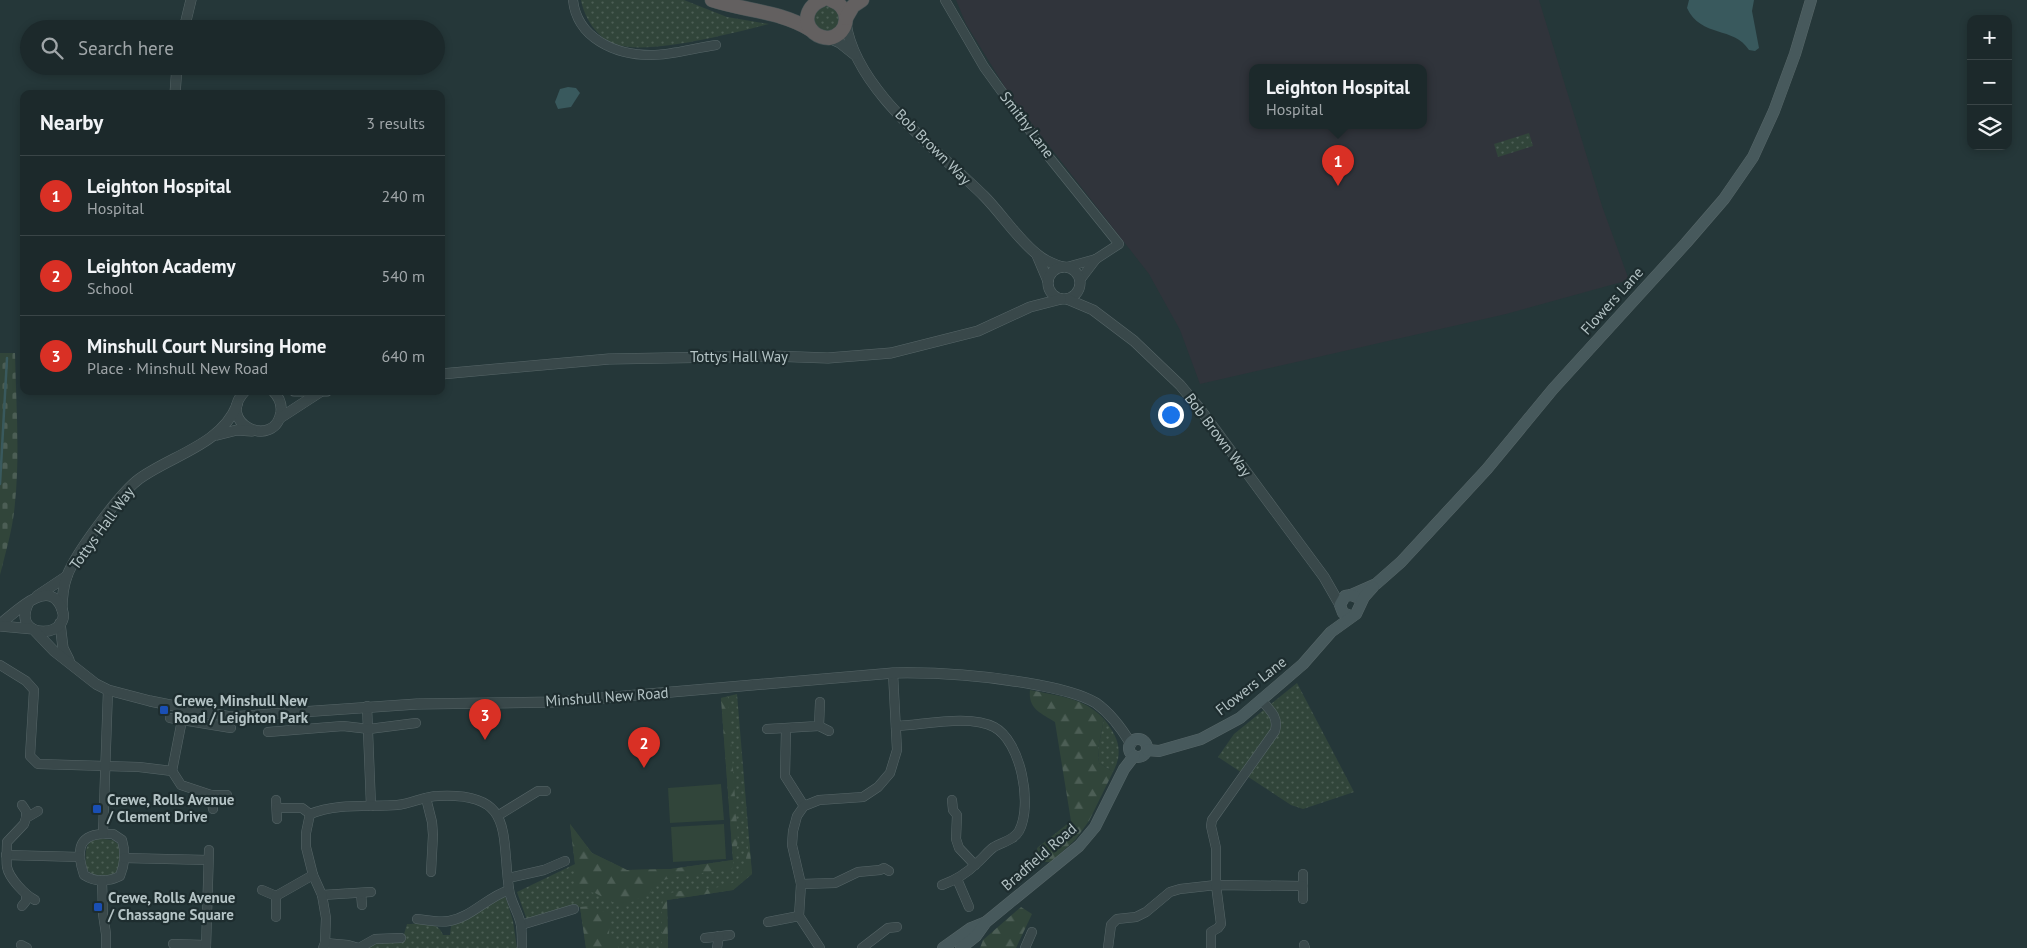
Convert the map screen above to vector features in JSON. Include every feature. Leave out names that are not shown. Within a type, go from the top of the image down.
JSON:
[{"type":"highway","points":[[712,0],[746,10],[778,15],[795,21],[811,30],[818,37],[829,38],[840,34],[853,6],[862,0]]},
{"type":"highway","points":[[778,15],[810,9],[822,0]]},
{"type":"highway","points":[[831,0],[842,7],[846,21]]},
{"type":"highway","points":[[810,9],[807,18],[811,30]]},
{"type":"main road","name":"Flowers Lane","points":[[1360,605],[1364,597],[1376,584],[1401,562],[1487,469],[1553,389],[1724,199],[1753,157],[1774,112],[1795,54],[1811,0]]},
{"type":"main road","name":"Flowers Lane","points":[[1349,595],[1376,584]]},
{"type":"main road","points":[[1349,595],[1357,598],[1360,605],[1358,612],[1351,616],[1344,613],[1340,606],[1342,599],[1349,595]]},
{"type":"main road","name":"Flowers Lane","points":[[1331,632],[1340,606]]},
{"type":"main road","name":"Flowers Lane","points":[[1147,750],[1159,751],[1201,739],[1240,718],[1303,664],[1331,632],[1351,616]]},
{"type":"main road","points":[[1135,740],[1142,740],[1146,744],[1147,750],[1142,757],[1134,756],[1130,750],[1131,744],[1135,740]]},
{"type":"main road","name":"Bradfield Road","points":[[943,948],[957,946],[971,928],[986,922],[1079,846],[1094,827],[1124,769],[1134,756]]},
{"type":"street","points":[[186,20],[191,0]]},
{"type":"street","points":[[573,0],[579,22],[585,30],[594,39],[614,49],[650,55],[716,44]]},
{"type":"street","name":"Smithy Lane","points":[[945,0],[984,67],[1050,157],[1119,244],[1096,259]]},
{"type":"street","name":"Bob Brown Way","points":[[846,21],[856,56],[879,92],[930,146],[985,197],[1037,255],[1048,283]]},
{"type":"street","name":"Bob Brown Way","points":[[829,38],[840,43],[856,56]]},
{"type":"street","points":[[175,90],[176,75]]},
{"type":"street","name":"Bob Brown Way","points":[[1037,255],[1064,267]]},
{"type":"street","points":[[1096,259],[1080,282],[1079,290],[1074,296],[1064,299],[1055,297],[1050,292],[1048,283],[1050,274],[1055,269],[1096,259]]},
{"type":"street","points":[[1064,267],[1074,270],[1080,282]]},
{"type":"street","name":"Bob Brown Way","points":[[1080,282],[1093,310]]},
{"type":"street","name":"Tottys Hall Way","points":[[1030,308],[1048,283]]},
{"type":"street","name":"Bob Brown Way","points":[[1064,299],[1093,310],[1134,341],[1180,385],[1200,409],[1324,578],[1340,606]]},
{"type":"street","name":"Tottys Hall Way","points":[[445,374],[610,358],[771,356],[828,358],[891,353],[978,331],[1030,308],[1064,299]]},
{"type":"street","points":[[276,395],[281,408],[280,418]]},
{"type":"street","points":[[240,396],[237,416],[243,425],[256,431],[270,429],[280,418],[318,395]]},
{"type":"street","name":"Tottys Hall Way","points":[[214,436],[232,417],[240,396]]},
{"type":"street","name":"Tottys Hall Way","points":[[62,610],[62,596],[67,576],[77,558],[122,494],[139,479],[214,436],[237,430],[256,431]]},
{"type":"street","name":"Tottys Hall Way","points":[[31,600],[67,576]]},
{"type":"street","name":"Bob Brown Way","points":[[1324,578],[1349,595]]},
{"type":"street","points":[[48,595],[59,603],[62,610],[60,623],[56,628],[45,632],[0,625],[31,600],[48,595]]},
{"type":"street","points":[[31,600],[26,609],[25,616],[28,624],[33,629]]},
{"type":"street","name":"Minshull New Road","points":[[60,623],[63,648],[72,664]]},
{"type":"street","name":"Minshull New Road","points":[[33,629],[54,651],[96,684],[108,690],[150,701],[230,717],[246,718],[367,706],[556,702],[893,673],[943,672],[977,675],[1059,689],[1088,699],[1098,704],[1107,712],[1131,744]]},
{"type":"street","points":[[0,665],[26,681],[34,690],[30,756],[38,764],[139,767],[172,771]]},
{"type":"street","points":[[820,948],[799,916],[800,884],[792,846],[793,831],[797,816],[804,806],[819,800],[863,797],[886,780],[894,763],[897,750],[893,673]]},
{"type":"street","points":[[103,834],[108,690]]},
{"type":"street","points":[[1212,948],[1211,932],[1221,924],[1216,885],[1216,848],[1211,826],[1212,820],[1275,731],[1277,724],[1276,716],[1261,700]]},
{"type":"street","points":[[819,726],[820,702]]},
{"type":"street","points":[[367,706],[372,806]]},
{"type":"street","points":[[170,718],[231,728]]},
{"type":"street","points":[[182,720],[172,771],[181,785],[211,795],[227,795]]},
{"type":"street","points":[[896,726],[960,720],[993,726],[1002,731],[1011,743],[1025,786],[1022,824],[1014,837],[993,848],[957,879],[942,885]]},
{"type":"street","points":[[273,733],[343,726],[369,729],[399,729],[416,723]]},
{"type":"street","points":[[767,729],[819,726],[829,731]]},
{"type":"street","points":[[786,728],[786,776],[804,806]]},
{"type":"street","points":[[499,816],[540,788]]},
{"type":"street","points":[[211,795],[213,809]]},
{"type":"street","points":[[310,814],[320,809],[405,804],[436,796],[470,798],[488,804],[499,816],[503,828],[509,890],[521,925],[522,948]]},
{"type":"street","points":[[426,798],[433,835],[431,872]]},
{"type":"street","points":[[952,800],[953,810],[957,815],[956,839],[959,848],[975,865]]},
{"type":"street","points":[[277,819],[277,804],[302,808],[310,814]]},
{"type":"street","points":[[22,805],[26,812],[26,818],[24,824],[7,842],[7,869],[26,895],[36,900]]},
{"type":"street","points":[[943,810],[953,810]]},
{"type":"street","points":[[26,818],[38,811]]},
{"type":"street","points":[[310,814],[306,833],[306,847],[313,875],[322,895],[326,918],[324,946],[348,945],[359,948],[376,939],[401,938]]},
{"type":"street","points":[[91,834],[113,834],[122,840],[125,850],[124,868],[120,876],[113,880],[92,880],[84,875],[80,857],[84,839],[91,834]]},
{"type":"street","points":[[6,855],[80,857]]},
{"type":"street","points":[[124,858],[208,855],[206,946],[173,943]]},
{"type":"street","points":[[508,878],[544,870],[565,861]]},
{"type":"street","points":[[800,884],[835,883],[858,872],[880,870],[885,867]]},
{"type":"street","points":[[1303,874],[1303,899]]},
{"type":"street","points":[[276,896],[313,875]]},
{"type":"street","points":[[957,879],[969,907]]},
{"type":"street","points":[[102,880],[106,948]]},
{"type":"street","points":[[1108,948],[1111,925],[1117,919],[1136,917],[1146,912],[1170,892],[1216,885],[1303,886]]},
{"type":"street","points":[[262,890],[276,896]]},
{"type":"street","points":[[417,919],[448,926],[466,916],[489,899],[509,890]]},
{"type":"street","points":[[322,895],[371,892]]},
{"type":"street","points":[[361,893],[362,905]]},
{"type":"street","points":[[22,906],[26,901],[26,895]]},
{"type":"street","points":[[276,896],[276,917]]},
{"type":"street","points":[[521,925],[574,909]]},
{"type":"street","points":[[768,922],[799,916]]},
{"type":"street","points":[[862,948],[890,925]]},
{"type":"street","points":[[1025,948],[1032,932]]},
{"type":"street","points":[[705,938],[730,935]]},
{"type":"street","points":[[718,948],[719,936]]},
{"type":"shaded area","points":[[956,0],[1539,0],[1602,206],[1629,280],[1506,314],[1200,384],[1180,330],[1149,274],[1011,97],[966,24]]},
{"type":"green space","points":[[581,0],[684,0],[727,17],[769,24],[691,42],[648,47],[629,47],[614,44],[602,37],[588,20]]},
{"type":"green space","points":[[826,4],[835,7],[842,19],[835,32],[817,30],[814,14]]},
{"type":"green space","points":[[1529,133],[1533,146],[1498,157],[1494,144]]},
{"type":"green space","points":[[0,353],[15,353],[17,447],[14,512],[0,575]]},
{"type":"green space","points":[[1297,683],[1354,792],[1303,809],[1291,805],[1218,757],[1234,734]]},
{"type":"green space","points":[[1030,690],[1070,698],[1088,706],[1104,719],[1098,749],[1099,763],[1113,772],[1089,821],[1075,840],[1051,862],[1044,862],[1038,857],[1037,848],[1071,821],[1055,722],[1036,710],[1031,702]]},
{"type":"green space","points":[[737,694],[752,874],[733,890],[667,900],[668,948],[586,948],[580,907],[527,920],[517,892],[575,864],[570,824],[592,853],[627,870],[671,869],[733,860],[721,698]]},
{"type":"green space","points":[[728,697],[738,841],[732,869],[680,876],[655,882],[650,893],[625,905],[612,902],[595,893],[574,889],[575,864],[570,824],[592,853],[627,870],[671,869],[733,860],[721,698]]},
{"type":"green space","points":[[1104,719],[1113,732],[1118,744],[1118,757],[1113,772],[1099,763],[1098,749]]},
{"type":"green space","points":[[721,784],[724,820],[670,823],[668,788]]},
{"type":"green space","points":[[724,824],[726,859],[673,862],[671,827]]},
{"type":"green space","points":[[96,838],[113,840],[119,845],[120,866],[114,875],[98,876],[86,868],[87,847]]},
{"type":"green space","points":[[749,841],[752,874],[733,890],[667,900],[668,948],[662,948],[662,906],[664,896],[677,891],[718,887],[734,882],[744,868]]},
{"type":"green space","points":[[503,896],[506,898],[513,921],[517,948],[366,948],[376,942],[402,941],[407,924],[433,925],[441,930],[443,935],[450,935],[451,926],[455,923]]},
{"type":"green space","points":[[590,906],[605,912],[610,917],[609,934],[619,948],[586,948],[580,907]]},
{"type":"green space","points":[[1021,907],[1032,914],[1016,948],[980,948],[983,940]]},
{"type":"water","points":[[1689,0],[1754,0],[1752,11],[1759,48],[1755,51],[1749,50],[1735,38],[1700,24],[1687,8]]},
{"type":"water","points":[[576,88],[580,93],[571,107],[558,109],[555,102],[560,89]]},
{"type":"waterway","points":[[0,484],[7,358]]},
{"type":"place","name":"Leighton Hospital","points":[[1338,186]]},
{"type":"place","name":"Crewe, Minshull New Road / Leighton Park","points":[[164,710]]},
{"type":"place","name":"Minshull Court Nursing Home","points":[[485,740]]},
{"type":"place","name":"Leighton Academy","points":[[644,768]]},
{"type":"place","name":"Crewe, Rolls Avenue / Clement Drive","points":[[97,809]]},
{"type":"place","name":"Crewe, Rolls Avenue / Chassagne Square","points":[[98,907]]}]
